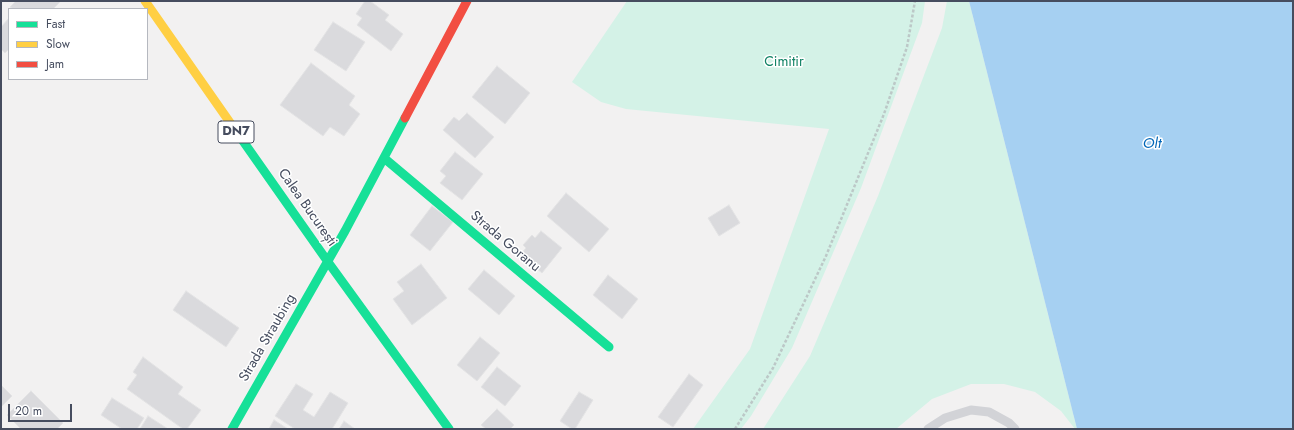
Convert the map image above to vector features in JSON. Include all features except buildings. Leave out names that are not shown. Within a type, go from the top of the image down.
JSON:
[{"type":"main road","name":"Calea București","points":[[145,1],[328,262],[450,429]]},
{"type":"main road","points":[[328,262],[467,1]]},
{"type":"main road","name":"Strada Goranu","points":[[384,158],[609,347]]},
{"type":"main road","name":"Strada Straubing","points":[[232,429],[328,262]]},
{"type":"lane","points":[[928,429],[945,418],[971,410],[989,412],[1009,423],[1015,429]]},
{"type":"path","points":[[735,429],[773,368],[826,256],[884,114],[907,47],[915,1]]},
{"type":"green space","name":"Cimitir","points":[[627,1],[925,1],[922,23],[861,188],[792,348],[751,416],[741,429],[693,429],[750,349],[829,129],[626,109],[601,102],[572,82]]},
{"type":"green space","points":[[947,1],[969,1],[1077,429],[1075,429],[1061,411],[1035,392],[1004,384],[971,384],[932,399],[896,429],[763,429],[810,356],[878,196],[942,28]]},
{"type":"water","name":"Olt","points":[[969,1],[1293,1],[1293,429],[1077,429]]},
{"type":"traffic: fast","points":[[232,429],[345,231],[405,118]]},
{"type":"traffic: fast","points":[[231,124],[328,262],[449,429]]},
{"type":"traffic: fast","points":[[384,158],[609,347]]},
{"type":"traffic: slow","points":[[145,1],[231,124]]},
{"type":"traffic: jam","points":[[405,118],[467,1]]}]
